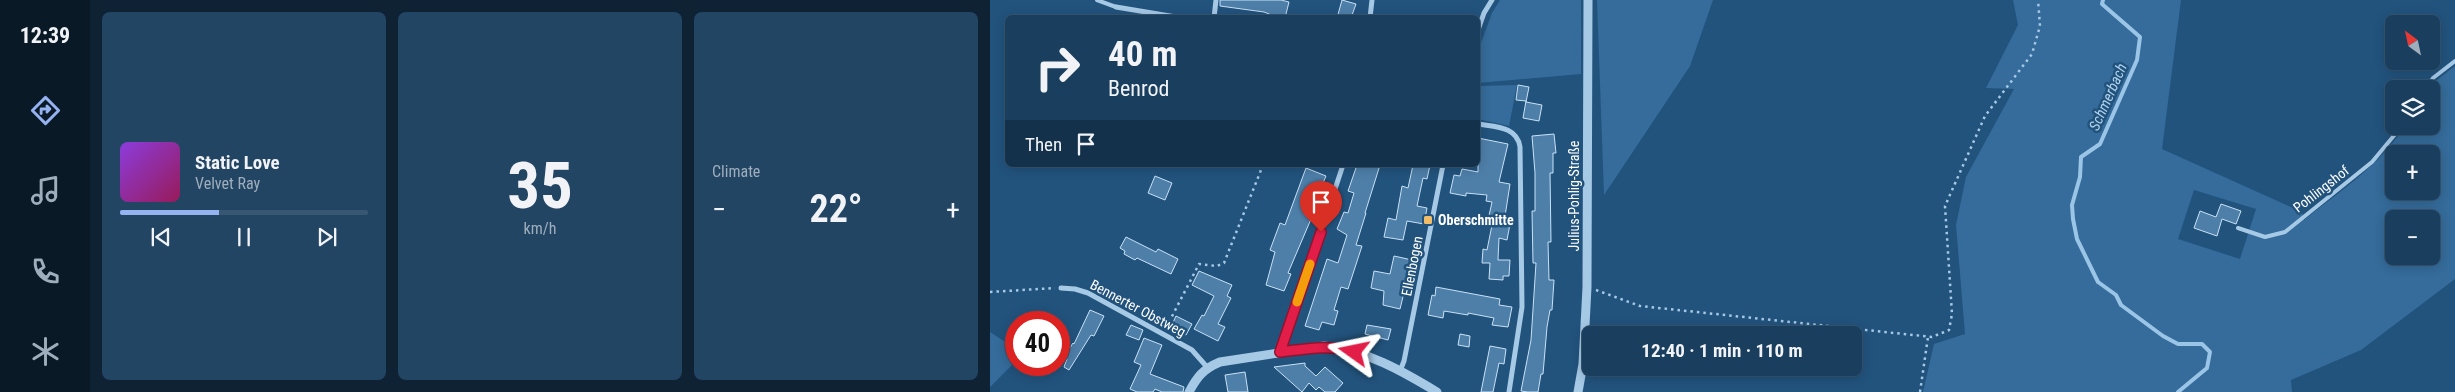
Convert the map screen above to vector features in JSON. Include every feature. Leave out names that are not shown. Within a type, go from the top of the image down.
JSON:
[{"type":"street","points":[[1214,15],[1216,0]]},
{"type":"street","points":[[1370,15],[1372,0]]},
{"type":"street","points":[[1480,24],[1492,0]]},
{"type":"street","name":"Julius-Pohlig-Straße","points":[[1578,392],[1583,364],[1587,287],[1588,0]]},
{"type":"street","points":[[1116,8],[1162,15]]},
{"type":"street","points":[[1480,124],[1508,130],[1515,134],[1520,147],[1522,306],[1509,392]]},
{"type":"street","points":[[1280,352],[1342,167]]},
{"type":"street","name":"Ellenbogen","points":[[1400,371],[1406,351],[1443,167]]},
{"type":"street","name":"Bennerter Obstweg","points":[[1061,288],[1075,289],[1088,293],[1192,350],[1207,367]]},
{"type":"street","points":[[1189,392],[1198,375],[1207,367],[1220,362],[1324,346],[1339,347],[1400,371],[1437,392]]},
{"type":"lane","points":[[1097,0],[1116,8]]},
{"type":"lane","points":[[2432,80],[2455,61]]},
{"type":"lane","name":"Pohlingshof","points":[[2238,228],[2265,237],[2285,232],[2372,162],[2394,135]]},
{"type":"path","points":[[1587,287],[1640,306],[1928,336],[1949,330],[1952,314],[1945,206],[1985,116],[2032,54],[2040,26],[2038,0]]},
{"type":"path","points":[[1163,334],[1199,264],[1217,266],[1224,263],[1262,167]]},
{"type":"path","points":[[990,292],[1061,288]]},
{"type":"path","points":[[1920,392],[1928,336]]},
{"type":"shaded area","points":[[1500,0],[1581,0],[1581,74],[1480,83],[1480,46],[1492,13]]},
{"type":"shaded area","points":[[1597,0],[1713,0],[1690,66],[1604,195]]},
{"type":"shaded area","points":[[2013,0],[2181,0],[2162,149],[2302,212],[2304,220],[2371,166],[2385,151],[2385,200],[2440,200],[2440,145],[2390,145],[2399,135],[2440,135],[2440,80],[2437,80],[2455,66],[2455,279],[2361,350],[2291,380],[2292,392],[1923,392],[1934,344],[1965,334],[1956,225],[1966,177],[2014,89],[1986,88],[2018,25]],"holes":[[[2194,190],[2256,209],[2240,259],[2178,239]]]},
{"type":"shaded area","points":[[1517,85],[1509,126],[1480,119],[1480,86]]},
{"type":"shaded area","points":[[990,332],[1005,342],[1005,372],[990,387]]},
{"type":"building","points":[[1220,0],[1281,0],[1289,2],[1286,15],[1272,15],[1264,12],[1220,6]]},
{"type":"building","points":[[1342,0],[1356,4],[1352,15],[1338,15]]},
{"type":"building","points":[[1518,85],[1529,87],[1526,102],[1542,105],[1539,121],[1523,118],[1526,101],[1516,100]]},
{"type":"building","points":[[1554,134],[1556,153],[1553,153],[1553,173],[1550,173],[1551,242],[1548,242],[1549,280],[1554,280],[1552,310],[1550,310],[1547,327],[1543,374],[1541,374],[1538,392],[1528,392],[1521,391],[1531,340],[1536,263],[1533,263],[1532,211],[1535,211],[1535,173],[1532,136]]},
{"type":"building","points":[[1480,138],[1508,144],[1499,182],[1510,184],[1504,223],[1510,224],[1507,240],[1499,238],[1498,260],[1510,260],[1509,276],[1503,276],[1503,280],[1489,279],[1490,263],[1482,263],[1483,249],[1487,250],[1493,220],[1488,220],[1492,202],[1486,201],[1487,195],[1466,193],[1466,196],[1450,193],[1454,175],[1460,176],[1462,169],[1478,172],[1478,167],[1480,167]]},
{"type":"building","points":[[1356,167],[1379,167],[1356,245],[1362,246],[1348,289],[1341,287],[1334,310],[1338,311],[1334,325],[1322,322],[1319,330],[1305,326],[1327,259],[1338,263],[1347,235],[1337,229],[1344,212],[1348,213],[1354,193],[1348,191]]},
{"type":"building","points":[[1413,167],[1430,167],[1427,179],[1423,178],[1417,206],[1427,208],[1424,224],[1407,221],[1403,240],[1384,237],[1388,218],[1396,220],[1402,186],[1408,188]]},
{"type":"building","points":[[1306,168],[1326,176],[1314,204],[1317,205],[1288,273],[1291,274],[1284,291],[1266,285],[1275,252],[1270,250],[1280,223],[1285,225]]},
{"type":"building","points":[[1155,176],[1172,183],[1165,200],[1148,193]]},
{"type":"building","points":[[2221,204],[2241,211],[2236,224],[2222,219],[2217,236],[2194,228],[2200,211],[2216,217]]},
{"type":"building","points":[[1126,237],[1156,252],[1158,249],[1178,259],[1171,274],[1124,254],[1125,251],[1120,248]]},
{"type":"building","points":[[1394,256],[1412,260],[1400,309],[1383,305],[1384,291],[1371,288],[1374,271],[1390,274]]},
{"type":"building","points":[[1199,271],[1232,285],[1227,296],[1231,298],[1218,324],[1225,327],[1218,341],[1194,329],[1202,315],[1204,316],[1214,296],[1192,285]]},
{"type":"building","points":[[1436,287],[1500,299],[1499,305],[1512,307],[1508,327],[1492,325],[1494,318],[1468,313],[1468,315],[1444,311],[1443,318],[1428,315],[1432,295],[1435,296]]},
{"type":"building","points":[[1090,310],[1104,316],[1094,336],[1091,335],[1070,368],[1070,348],[1074,344]]},
{"type":"building","points":[[1176,316],[1192,324],[1186,335],[1171,327]]},
{"type":"building","points":[[1131,325],[1143,330],[1139,340],[1126,335]]},
{"type":"building","points":[[1367,325],[1391,329],[1388,340],[1365,334]]},
{"type":"building","points":[[1460,334],[1470,336],[1469,347],[1458,345]]},
{"type":"building","points":[[1144,338],[1162,345],[1150,374],[1184,387],[1183,392],[1162,392],[1155,389],[1153,392],[1137,392],[1130,389],[1141,365],[1134,362]]},
{"type":"building","points":[[1490,346],[1506,349],[1504,364],[1499,363],[1493,392],[1481,392]]},
{"type":"building","points":[[1305,363],[1305,366],[1316,376],[1325,367],[1343,383],[1335,392],[1325,392],[1319,387],[1316,390],[1309,383],[1302,392],[1274,367]]},
{"type":"building","points":[[1245,372],[1248,392],[1228,392],[1225,375]]},
{"type":"waterway","name":"Schmerbach","points":[[2103,0],[2102,4],[2140,37],[2137,60],[2100,144],[2081,157],[2080,177],[2072,205],[2073,219],[2077,239],[2098,282],[2116,295],[2121,305],[2163,336],[2178,344],[2202,344],[2210,352],[2207,368],[2178,392]]},
{"type":"slow traffic","points":[[1297,302],[1310,264]]},
{"type":"place","name":"Oberschmitte","points":[[1428,220]]},
{"type":"route","points":[[1321,232],[1280,352],[1324,346],[1339,347],[1354,352]]}]
